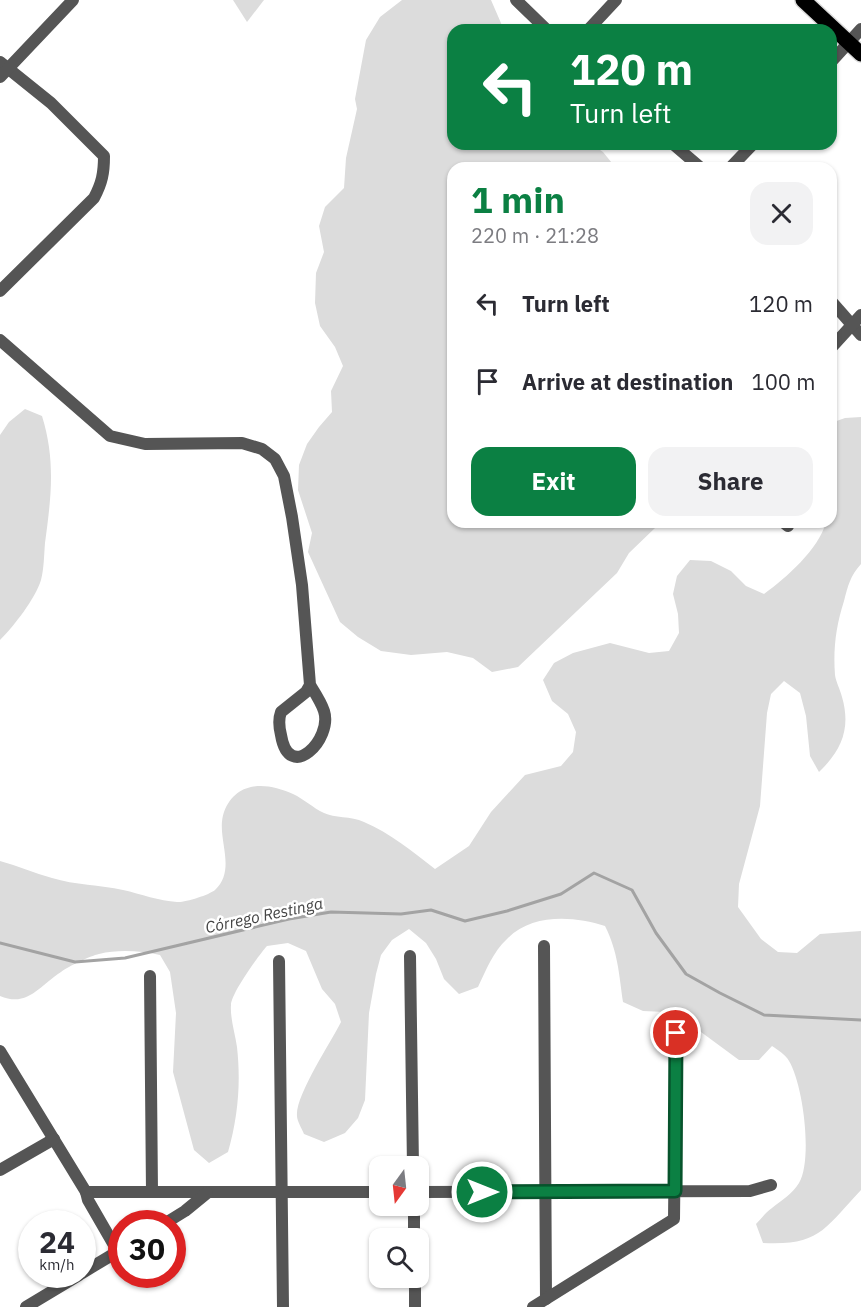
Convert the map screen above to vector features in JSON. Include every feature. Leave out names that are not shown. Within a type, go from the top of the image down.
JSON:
[{"type":"main road","points":[[803,0],[829,24]]},
{"type":"main road","points":[[837,32],[861,54]]},
{"type":"street","points":[[0,291],[94,198],[103,182],[104,156],[51,103],[3,69],[73,0]]},
{"type":"street","points":[[516,0],[541,24]]},
{"type":"street","points":[[594,24],[616,0]]},
{"type":"street","points":[[837,56],[861,29]]},
{"type":"street","points":[[680,150],[693,162]]},
{"type":"street","points":[[736,162],[747,150]]},
{"type":"street","points":[[837,305],[857,320],[861,335]]},
{"type":"street","points":[[837,342],[857,320]]},
{"type":"street","points":[[0,340],[110,436],[145,444],[242,443],[262,449],[275,459],[284,476],[292,517],[302,585],[310,685],[324,711],[325,724],[319,740],[306,755],[298,758],[290,755],[282,744],[279,716],[306,692],[310,685]]},
{"type":"street","points":[[544,946],[546,1299]]},
{"type":"street","points":[[410,956],[413,1156]]},
{"type":"street","points":[[279,961],[283,1307]]},
{"type":"street","points":[[150,976],[152,1192]]},
{"type":"street","points":[[533,1307],[674,1219],[676,1033]]},
{"type":"street","points":[[0,1051],[108,1231]]},
{"type":"street","points":[[0,1170],[54,1139]]},
{"type":"street","points":[[429,1192],[750,1191],[771,1185]]},
{"type":"street","points":[[86,1192],[369,1192]]},
{"type":"street","points":[[186,1210],[207,1193]]},
{"type":"street","points":[[26,1307],[58,1288]]},
{"type":"street","points":[[415,1288],[415,1307]]},
{"type":"shaded area","points":[[233,0],[264,0],[247,22]]},
{"type":"shaded area","points":[[402,0],[491,0],[501,24],[447,24],[447,150],[600,150],[611,162],[447,162],[447,528],[655,528],[629,553],[617,573],[518,667],[492,672],[473,658],[447,652],[411,655],[381,651],[358,637],[340,622],[308,552],[312,533],[298,490],[299,465],[307,444],[332,412],[331,391],[343,366],[335,347],[320,326],[315,303],[316,273],[324,252],[319,226],[325,207],[344,188],[346,158],[357,109],[355,99],[366,40],[380,17]]},
{"type":"shaded area","points":[[25,409],[42,416],[51,464],[43,567],[41,580],[29,604],[0,640],[0,435],[9,422]]},
{"type":"shaded area","points":[[861,417],[861,564],[848,586],[839,619],[834,656],[835,675],[845,708],[845,729],[839,747],[819,772],[810,756],[806,716],[800,693],[784,681],[771,694],[767,713],[760,806],[739,884],[738,907],[761,939],[778,952],[797,953],[820,934],[861,931],[861,1190],[820,1232],[810,1238],[797,1241],[763,1243],[756,1224],[768,1211],[787,1197],[799,1183],[803,1172],[806,1140],[802,1103],[788,1059],[772,1046],[759,1060],[739,1060],[701,1032],[665,1012],[643,1011],[623,1002],[615,954],[605,926],[567,919],[541,921],[528,925],[502,944],[478,987],[459,994],[444,979],[426,943],[409,929],[392,940],[381,955],[369,1013],[365,1100],[358,1118],[345,1133],[324,1142],[304,1134],[297,1118],[298,1107],[307,1083],[341,1022],[335,1004],[322,989],[306,951],[288,943],[267,946],[246,975],[232,1000],[231,1015],[239,1074],[236,1113],[228,1152],[209,1163],[194,1150],[173,1072],[176,1013],[170,972],[160,955],[130,951],[99,954],[53,977],[26,997],[10,999],[0,996],[0,861],[45,876],[79,884],[123,890],[180,902],[196,898],[215,890],[222,881],[226,862],[222,832],[224,812],[236,794],[253,786],[283,790],[324,813],[374,826],[435,869],[469,846],[491,812],[525,775],[561,766],[573,752],[576,732],[568,714],[552,701],[543,680],[554,663],[573,653],[610,643],[649,653],[669,651],[679,633],[678,614],[673,594],[677,576],[690,560],[711,561],[731,571],[746,586],[764,594],[801,562],[824,528],[837,528],[837,421]]},
{"type":"waterway","name":"Córrego Restinga","points":[[0,943],[75,962],[125,958],[289,919],[331,912],[401,914],[431,910],[465,921],[561,894],[594,873],[632,890],[656,933],[686,974],[720,993],[764,1015],[861,1020]]},
{"type":"route","points":[[482,1192],[675,1191],[676,1033]]}]
